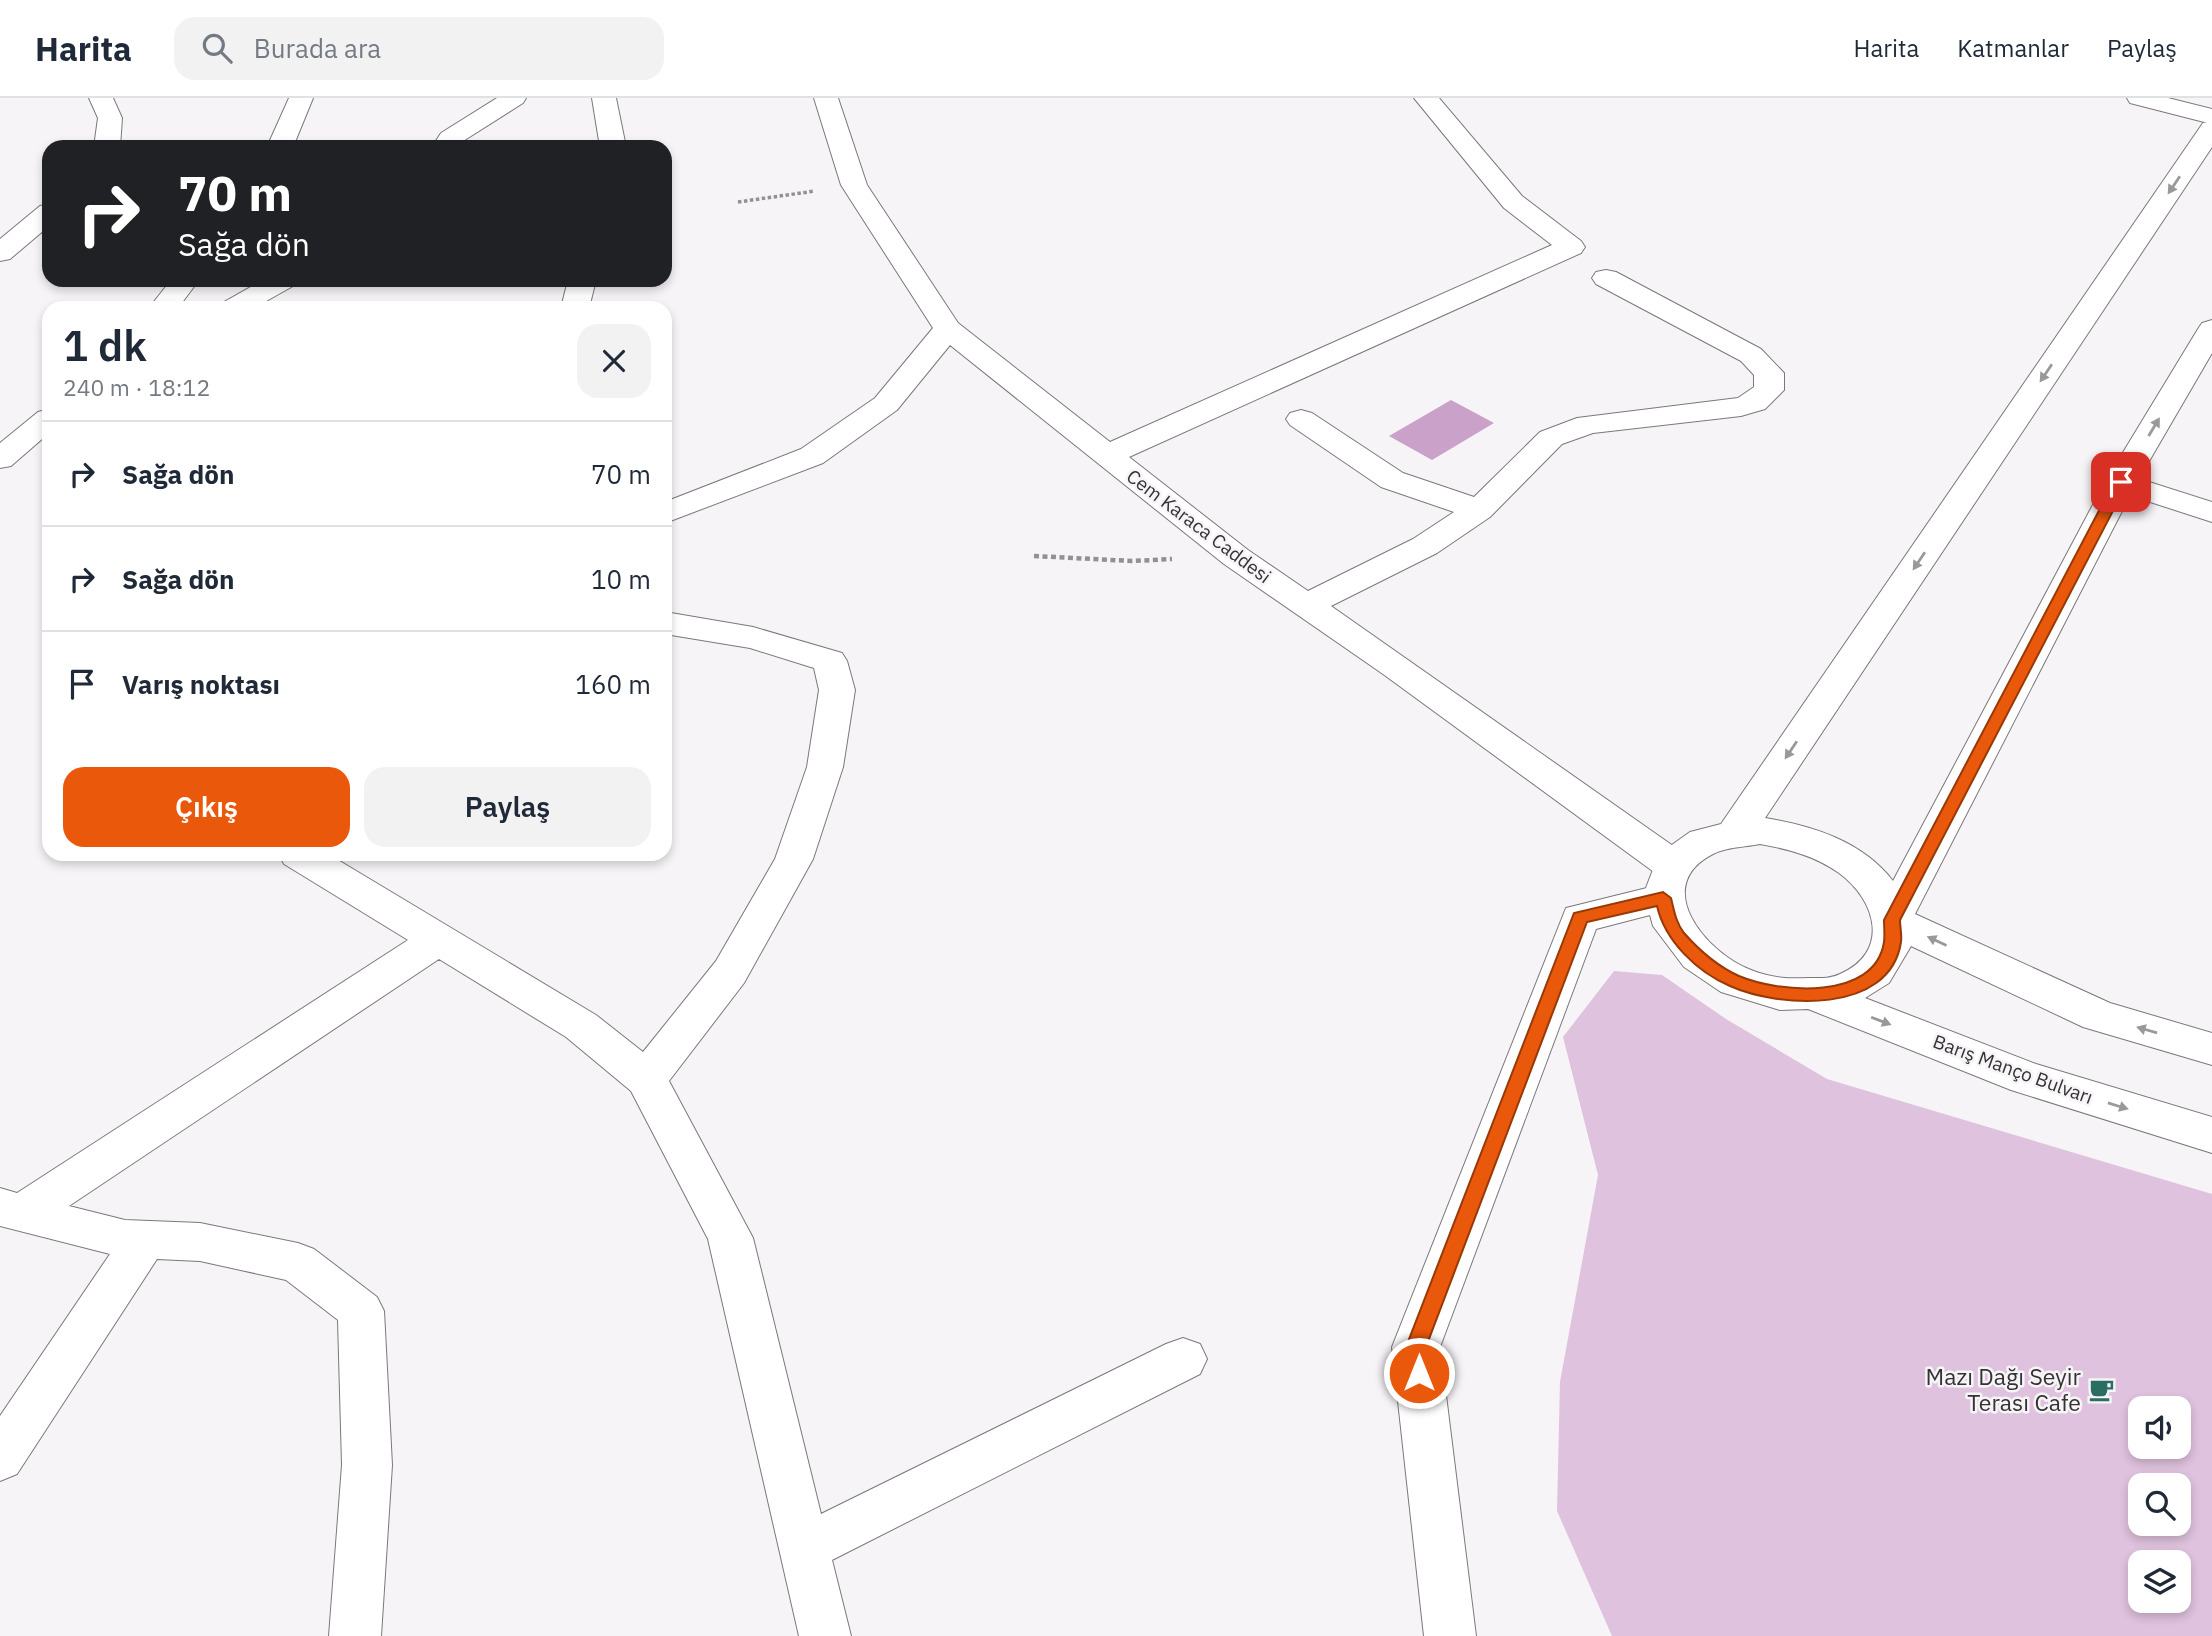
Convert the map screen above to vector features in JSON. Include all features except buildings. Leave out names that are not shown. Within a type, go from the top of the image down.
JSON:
[{"type":"street","points":[[101,98],[110,118],[108,140]]},
{"type":"street","points":[[283,140],[301,98]]},
{"type":"street","points":[[449,140],[514,98]]},
{"type":"street","points":[[604,98],[612,140]]},
{"type":"street","name":"Cem Karaca Caddesi","points":[[825,98],[854,185],[948,328],[1236,557],[1306,605],[1668,881]]},
{"type":"street","points":[[1107,455],[1571,247],[1513,202],[1426,98]]},
{"type":"street","points":[[2138,98],[2212,117]]},
{"type":"street","points":[[1736,832],[2212,128]]},
{"type":"street","points":[[0,253],[42,218]]},
{"type":"street","points":[[1306,605],[1425,546],[1479,510],[1551,439],[1570,429],[1588,424],[1741,407],[1754,403],[1769,390],[1769,373],[1751,355],[1606,278]]},
{"type":"street","points":[[168,301],[180,287]]},
{"type":"street","points":[[246,301],[271,287]]},
{"type":"street","points":[[672,510],[812,456],[886,404],[948,328]]},
{"type":"street","points":[[1892,920],[2121,482],[2212,328]]},
{"type":"street","points":[[1301,419],[1392,480],[1479,510]]},
{"type":"street","points":[[0,458],[42,424]]},
{"type":"street","points":[[2121,482],[2212,512]]},
{"type":"street","points":[[646,1079],[730,972],[794,859],[825,766],[837,690],[830,661],[752,638],[672,624]]},
{"type":"street","points":[[1736,832],[1786,834],[1834,852],[1856,867],[1873,883],[1886,901],[1892,920],[1893,942],[1885,962],[1868,979],[1845,990],[1818,996],[1791,996],[1763,991],[1737,982],[1713,969],[1677,936],[1668,917],[1668,881],[1683,853],[1698,843],[1736,832]]},
{"type":"street","points":[[310,861],[581,1026],[646,1079],[730,1238],[806,1547],[825,1636]]},
{"type":"street","points":[[1450,1636],[1416,1347],[1580,918],[1668,881]]},
{"type":"street","points":[[1892,920],[2098,1016],[2212,1049]]},
{"type":"street","points":[[11,1210],[439,939]]},
{"type":"street","name":"Barış Manço Bulvarı","points":[[1818,996],[2026,1077],[2212,1135]]},
{"type":"street","points":[[11,1210],[125,1240],[200,1242],[298,1263],[361,1311],[367,1465],[355,1636]]},
{"type":"street","points":[[0,1458],[144,1241]]},
{"type":"street","points":[[806,1547],[1183,1359]]},
{"type":"path","points":[[738,202],[787,195]]},
{"type":"path","points":[[1034,556],[1132,561]]},
{"type":"shaded area","points":[[1451,400],[1494,423],[1432,460],[1389,436]]},
{"type":"shaded area","points":[[1614,971],[1662,975],[1726,1019],[1827,1079],[2212,1194],[2212,1636],[1612,1636],[1557,1511],[1560,1382],[1598,1175],[1563,1037]]},
{"type":"place","name":"Mazı Dağı Seyir Terası Cafe","points":[[2101,1389]]},
{"type":"route","points":[[1419,1373],[1416,1347],[1580,918],[1663,898],[1677,936],[1713,969],[1737,982],[1763,991],[1791,996],[1818,996],[1845,990],[1868,979],[1885,962],[1893,942],[1892,920],[2121,482]]}]
